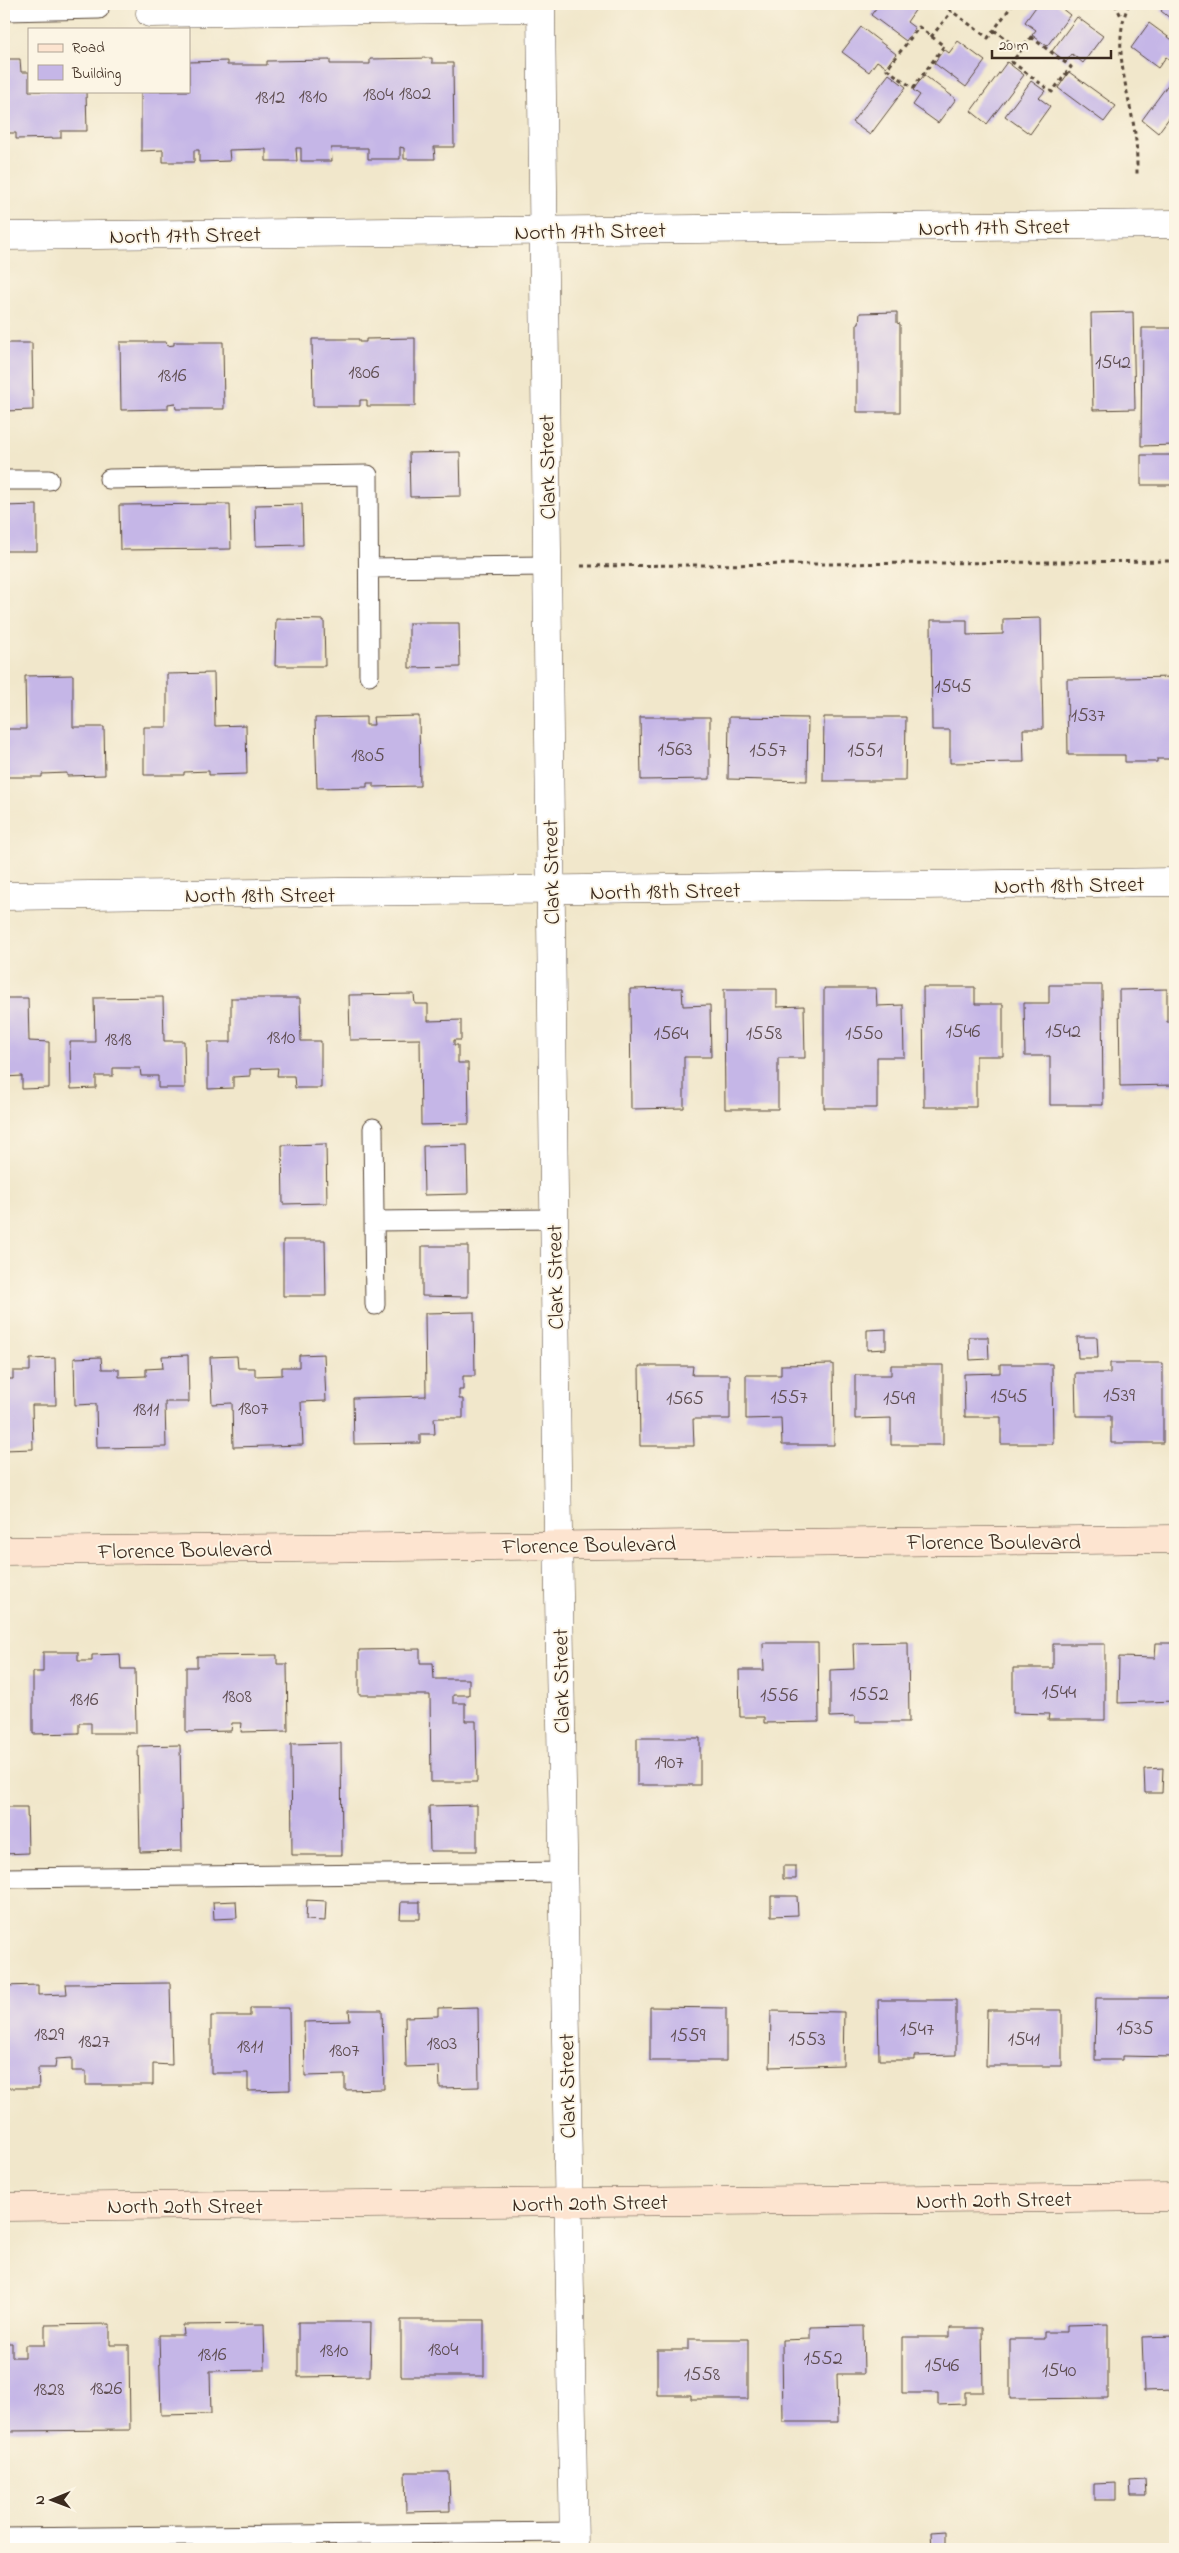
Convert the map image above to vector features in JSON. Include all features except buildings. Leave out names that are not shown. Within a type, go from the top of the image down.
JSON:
[{"type":"street","points":[[150,13],[541,6]]},
{"type":"street","name":"Clark Street","points":[[541,6],[558,1544],[573,2541]]},
{"type":"street","name":"North 17th Street","points":[[4,236],[1175,224]]},
{"type":"street","name":"North 18th Street","points":[[4,896],[551,892],[1175,882]]},
{"type":"street","name":"Florence Boulevard","points":[[4,1551],[1175,1539]]},
{"type":"street","name":"North 20th Street","points":[[4,2206],[1175,2197]]},
{"type":"lane","points":[[4,10],[99,9]]},
{"type":"lane","points":[[109,479],[368,475],[369,675]]},
{"type":"lane","points":[[4,480],[49,480]]},
{"type":"lane","points":[[369,568],[547,566]]},
{"type":"lane","points":[[373,1128],[375,1305]]},
{"type":"lane","points":[[374,1221],[554,1219]]},
{"type":"lane","points":[[4,1878],[564,1872]]},
{"type":"lane","points":[[4,2538],[573,2541]]},
{"type":"path","points":[[942,4],[988,38],[1014,4]]},
{"type":"path","points":[[1115,4],[1122,18],[1122,58],[1136,142],[1137,176]]},
{"type":"path","points":[[1122,18],[1129,4]]},
{"type":"path","points":[[931,37],[952,11]]},
{"type":"path","points":[[919,27],[931,37],[944,46],[913,88],[887,69],[919,27]]},
{"type":"path","points":[[994,30],[1021,51]]},
{"type":"path","points":[[1031,36],[1071,66],[1052,92],[1012,62],[1021,51],[1031,36]]},
{"type":"path","points":[[547,566],[1175,561]]}]
